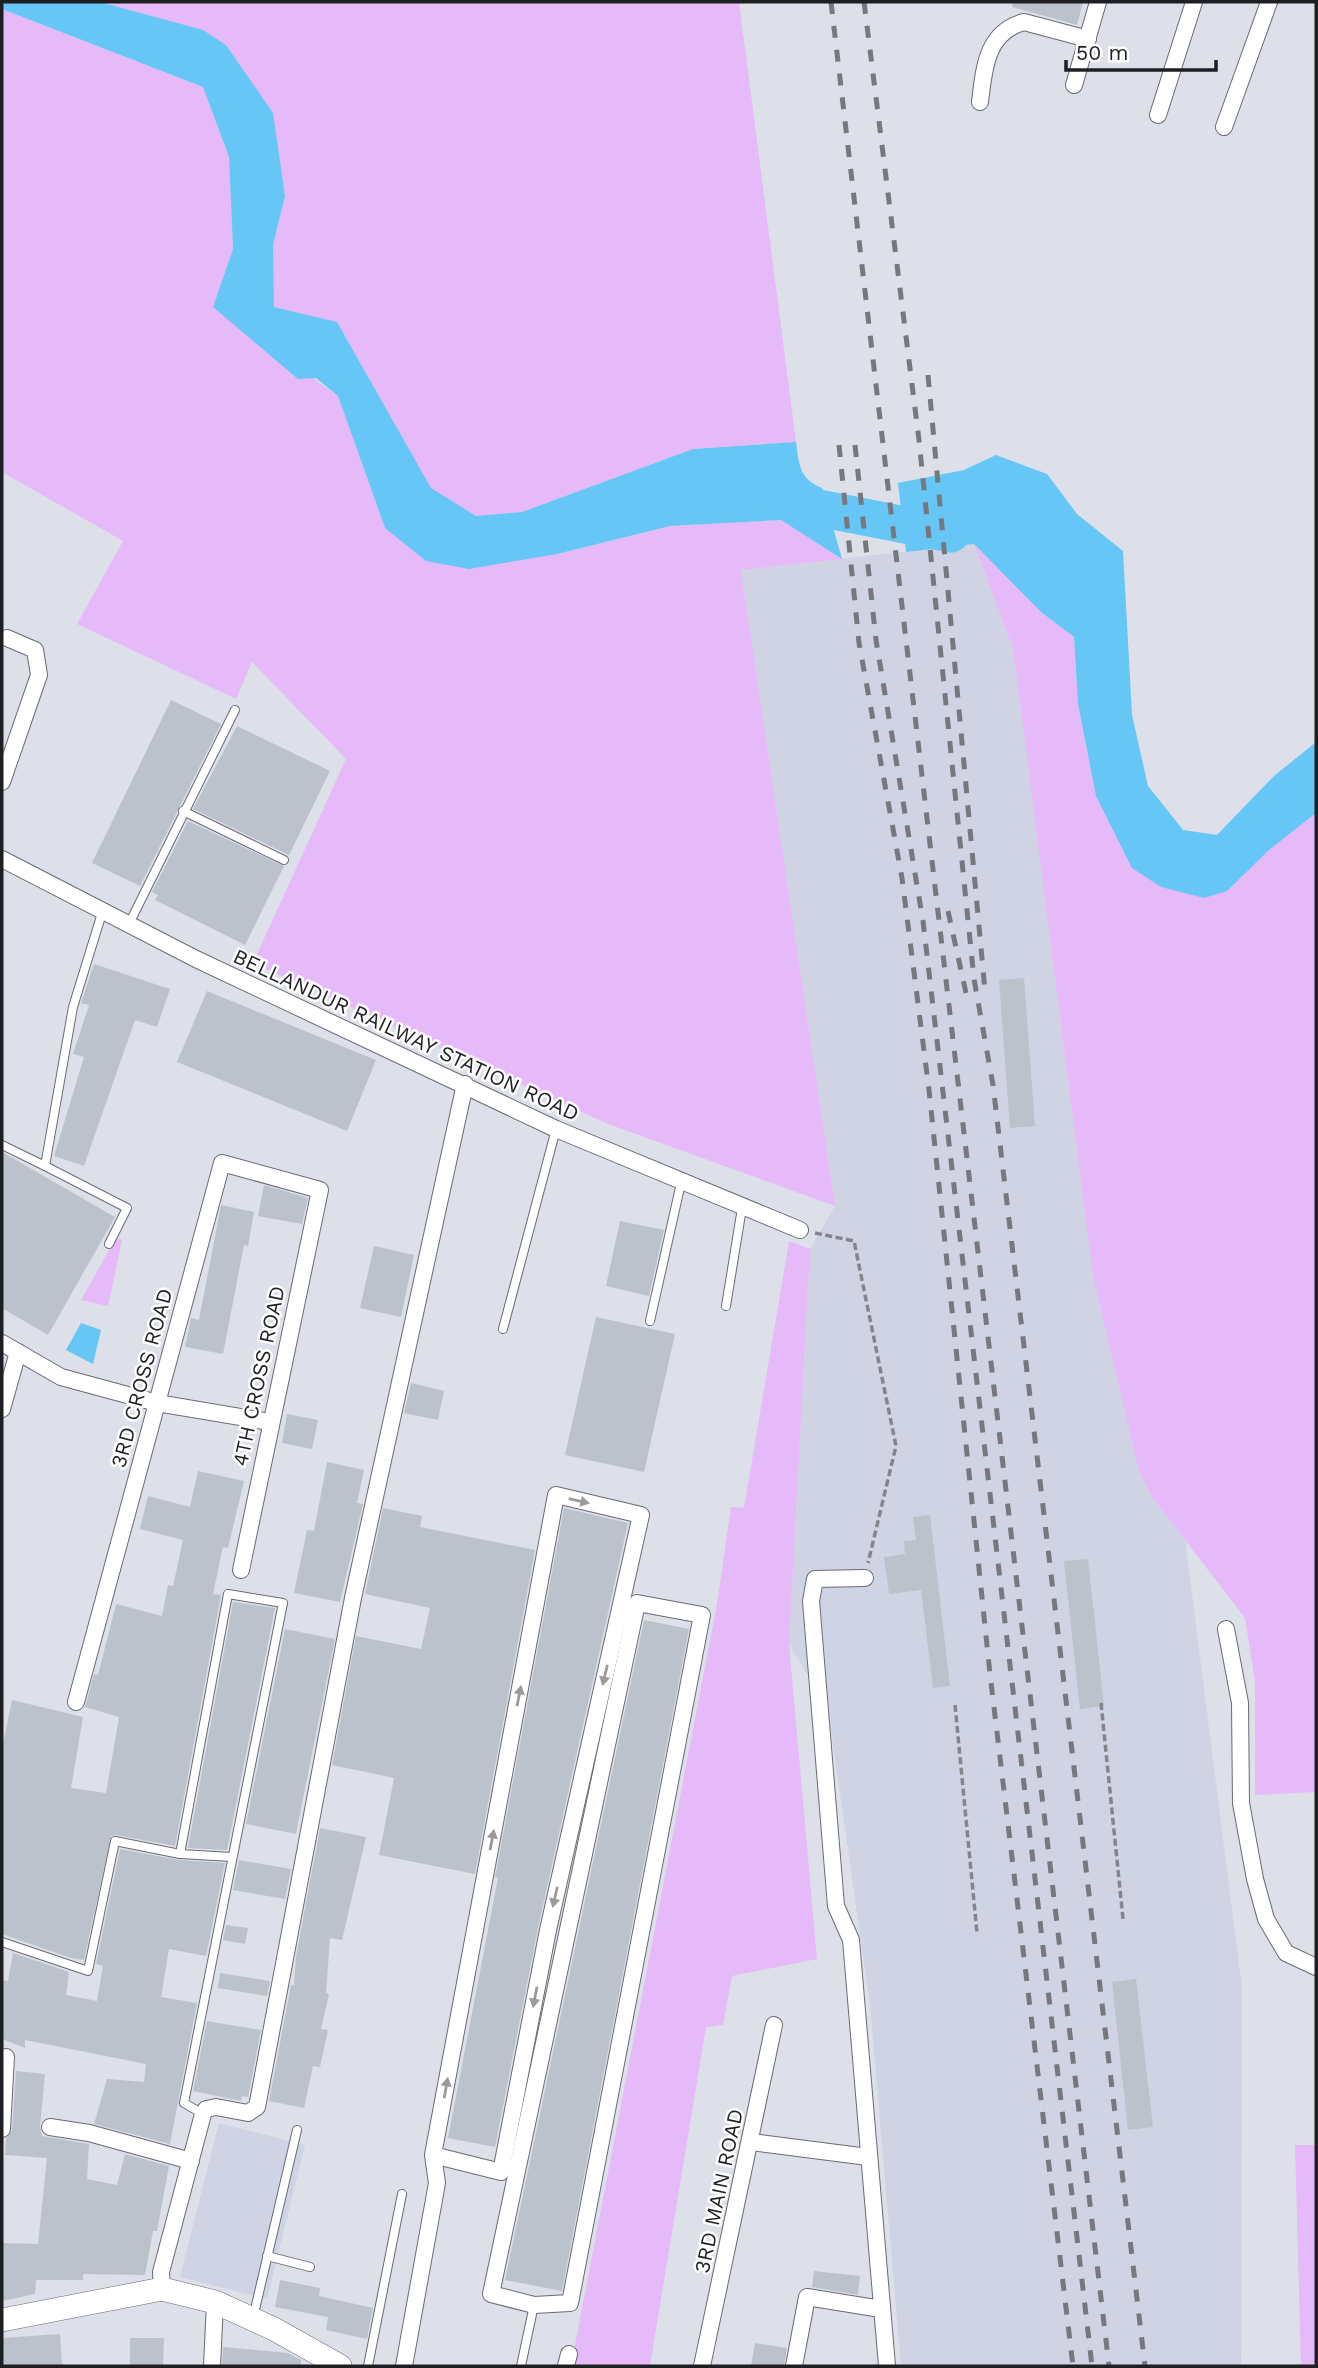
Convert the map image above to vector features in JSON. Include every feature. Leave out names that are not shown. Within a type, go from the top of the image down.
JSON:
[{"type":"street","points":[[1074,85],[1098,2]]},
{"type":"street","points":[[1158,114],[1194,2]]},
{"type":"street","points":[[1224,127],[1269,2]]},
{"type":"street","points":[[980,102],[985,66],[993,42],[1015,24],[1031,23],[1088,39]]},
{"type":"street","points":[[2,782],[39,675],[35,650],[7,638]]},
{"type":"street","name":"BELLANDUR RAILWAY STATION ROAD","points":[[2,859],[128,926],[556,1129],[800,1230]]},
{"type":"street","points":[[162,2289],[161,2272],[203,2114],[206,2109],[216,2107],[248,2113],[257,2107],[353,1598],[465,1084]]},
{"type":"street","name":"3RD CROSS ROAD","points":[[76,1702],[222,1163],[320,1190]]},
{"type":"street","name":"4TH CROSS ROAD","points":[[241,1570],[320,1190]]},
{"type":"street","points":[[2,1343],[61,1377],[158,1403],[270,1422]]},
{"type":"street","points":[[2,1409],[18,1352]]},
{"type":"street","points":[[404,2366],[437,2183],[433,2155],[556,1496],[641,1515],[548,1930],[501,2172],[433,2155]]},
{"type":"street","points":[[865,1578],[815,1579],[811,1601],[836,1906],[851,1940],[887,2366]]},
{"type":"street","points":[[637,1603],[702,1615],[570,2304],[534,2305],[491,2294],[637,1603]]},
{"type":"street","points":[[1226,1629],[1240,1703],[1241,1804],[1255,1879],[1266,1919],[1286,1953],[1316,1967]]},
{"type":"street","name":"3RD MAIN ROAD","points":[[702,2366],[774,2025]]},
{"type":"street","points":[[2,2129],[6,2057]]},
{"type":"street","points":[[50,2127],[89,2133],[191,2161]]},
{"type":"street","points":[[751,2142],[868,2157]]},
{"type":"street","points":[[2,2320],[162,2289],[215,2302],[253,2319],[340,2366]]},
{"type":"street","points":[[794,2366],[807,2297],[881,2309]]},
{"type":"street","points":[[212,2366],[215,2302]]},
{"type":"lane","points":[[128,926],[235,710]]},
{"type":"lane","points":[[183,811],[284,860]]},
{"type":"lane","points":[[45,1166],[72,1007],[102,913]]},
{"type":"lane","points":[[503,1329],[556,1129]]},
{"type":"lane","points":[[2,1146],[127,1208],[109,1244]]},
{"type":"lane","points":[[650,1321],[681,1183]]},
{"type":"lane","points":[[726,1306],[742,1208]]},
{"type":"lane","points":[[180,1854],[228,1594],[283,1603],[184,2103],[203,2114]]},
{"type":"lane","points":[[2,1942],[88,1971],[115,1842],[180,1854],[232,1857]]},
{"type":"lane","points":[[253,2319],[297,2130]]},
{"type":"lane","points":[[368,2366],[402,2194]]},
{"type":"lane","points":[[267,2256],[310,2267]]},
{"type":"lane","points":[[521,2366],[534,2305]]},
{"type":"path","points":[[800,1230],[854,1241],[896,1446],[865,1578]]},
{"type":"path","points":[[1101,1703],[1123,1919]]},
{"type":"path","points":[[955,1705],[978,1933]]},
{"type":"shaded area","points":[[100,2],[739,2],[796,442],[693,449],[522,512],[476,516],[431,489],[337,322],[274,307],[273,245],[285,196],[272,113],[226,45]]},
{"type":"shaded area","points":[[2,9],[203,87],[229,157],[233,249],[213,307],[338,396],[385,528],[557,554],[670,526],[781,520],[842,559],[741,570],[835,1206],[608,1124],[253,963],[346,759],[252,662],[236,699],[77,624],[123,541],[2,472]]},
{"type":"shaded area","points":[[974,544],[1013,649],[1093,1276],[1139,1472],[1152,1497],[1185,1539],[1242,1988],[1241,2366],[901,2366],[870,2005],[828,1709],[789,1644],[810,1249],[835,1206],[741,570]]},
{"type":"shaded area","points":[[974,544],[1041,612],[1074,637],[1078,704],[1096,795],[1227,891],[1269,850],[1316,813],[1316,1792],[1255,1795],[1255,1681],[1245,1618],[1152,1497],[1139,1472],[1093,1276],[1013,649]]},
{"type":"shaded area","points":[[116,1238],[122,1240],[108,1306],[81,1300]]},
{"type":"shaded area","points":[[789,1241],[810,1249],[789,1644],[817,1959],[732,1976],[723,2025],[706,2027],[650,2366],[571,2366],[717,1604],[731,1507],[744,1508]]},
{"type":"shaded area","points":[[219,2123],[305,2145],[267,2299],[180,2277]]},
{"type":"shaded area","points":[[1295,2145],[1316,2145],[1316,2366],[1301,2366]]},
{"type":"water","points":[[2,2],[100,2],[203,30],[226,45],[273,113],[285,196],[273,245],[274,307],[337,322],[431,488],[476,516],[522,512],[693,449],[796,442],[799,464],[804,475],[822,488],[842,559],[781,520],[670,526],[557,554],[469,569],[426,561],[385,528],[338,396],[316,378],[298,379],[213,307],[233,249],[229,157],[203,87],[2,9]]},
{"type":"water","points":[[996,455],[1047,474],[1077,514],[1123,551],[1132,715],[1148,786],[1183,830],[1217,835],[1274,776],[1316,742],[1316,813],[1269,850],[1227,891],[1204,898],[1161,887],[1132,868],[1096,796],[1078,704],[1074,637],[1041,612],[974,544],[906,552],[898,483],[964,470]]},
{"type":"water","points":[[81,1323],[101,1330],[93,1364],[66,1350]]},
{"type":"building","points":[[1012,2],[1083,2],[1077,25],[1012,7]]},
{"type":"building","points":[[171,700],[221,724],[140,886],[92,863]]},
{"type":"building","points":[[237,726],[330,771],[289,855],[193,809]]},
{"type":"building","points":[[188,821],[284,866],[245,945],[155,900],[158,895],[152,892]]},
{"type":"building","points":[[94,964],[170,989],[157,1027],[135,1020],[84,1166],[54,1156],[84,1057],[73,1054],[89,1005],[81,1003]]},
{"type":"building","points":[[1024,978],[1035,1126],[1010,1128],[999,980]]},
{"type":"building","points":[[207,991],[376,1060],[347,1131],[177,1062]]},
{"type":"building","points":[[2,1152],[115,1217],[48,1335],[2,1308]]},
{"type":"building","points":[[264,1185],[308,1198],[302,1224],[258,1216]]},
{"type":"building","points":[[221,1205],[254,1212],[248,1246],[244,1245],[223,1354],[185,1347],[191,1318],[199,1320]]},
{"type":"building","points":[[620,1221],[664,1230],[649,1296],[606,1286]]},
{"type":"building","points":[[374,1246],[414,1255],[401,1317],[360,1308]]},
{"type":"building","points":[[596,1317],[675,1334],[644,1472],[565,1455]]},
{"type":"building","points":[[411,1383],[444,1391],[438,1420],[404,1413]]},
{"type":"building","points":[[287,1414],[318,1420],[312,1449],[282,1443]]},
{"type":"building","points":[[327,1462],[364,1470],[357,1503],[363,1504],[340,1602],[294,1593],[307,1530],[314,1531]]},
{"type":"building","points":[[198,1471],[244,1481],[228,1548],[223,1547],[213,1594],[221,1595],[175,1846],[111,1836],[84,1960],[71,1958],[2,1934],[2,1749],[12,1700],[83,1717],[71,1788],[106,1793],[119,1717],[85,1707],[94,1674],[98,1675],[116,1604],[162,1616],[168,1585],[173,1586],[183,1540],[140,1529],[148,1496],[190,1507]]},
{"type":"building","points":[[383,1508],[422,1516],[420,1527],[535,1550],[475,1874],[379,1855],[394,1778],[332,1765],[356,1636],[421,1649],[430,1608],[365,1594]]},
{"type":"building","points":[[564,1508],[628,1523],[538,1928],[495,2147],[448,2138]]},
{"type":"building","points":[[930,1515],[950,1686],[933,1688],[921,1590],[889,1594],[884,1557],[905,1554],[904,1541],[916,1540],[913,1517]]},
{"type":"building","points":[[1088,1559],[1104,1706],[1080,1709],[1064,1561]]},
{"type":"building","points":[[233,1602],[275,1608],[227,1850],[188,1848]]},
{"type":"building","points":[[644,1620],[689,1629],[562,2291],[505,2280]]},
{"type":"building","points":[[285,1629],[335,1639],[296,1834],[246,1824]]},
{"type":"building","points":[[320,1828],[366,1837],[342,1940],[330,1938],[326,1993],[329,1994],[321,2029],[328,2030],[320,2067],[313,2066],[304,2108],[269,2101],[291,1985],[294,1985],[296,1957]]},
{"type":"building","points":[[120,1849],[179,1860],[225,1863],[206,1956],[169,1949],[161,1997],[197,2003],[170,2144],[94,2124],[107,2079],[144,2082],[146,2064],[25,2040],[25,2048],[2,2039],[3,1980],[8,1981],[13,1953],[69,1972],[66,1995],[97,2001],[103,1966],[96,1964]]},
{"type":"building","points":[[239,1860],[291,1869],[285,1899],[233,1890]]},
{"type":"building","points":[[226,1925],[248,1928],[245,1944],[223,1940]]},
{"type":"building","points":[[220,1973],[270,1981],[267,1996],[218,1988]]},
{"type":"building","points":[[1136,1979],[1153,2127],[1128,2130],[1112,1982]]},
{"type":"building","points":[[207,2021],[261,2030],[248,2097],[242,2096],[241,2101],[193,2091]]},
{"type":"building","points":[[16,2071],[45,2074],[40,2126],[42,2136],[89,2144],[87,2179],[117,2185],[125,2154],[169,2166],[157,2231],[153,2231],[145,2275],[83,2274],[83,2280],[36,2280],[35,2294],[2,2301],[2,2243],[38,2244],[47,2158],[5,2155],[6,2139],[12,2130]]},
{"type":"building","points":[[814,2271],[860,2276],[858,2295],[812,2287]]},
{"type":"building","points":[[280,2280],[320,2288],[319,2296],[373,2308],[367,2339],[326,2330],[328,2317],[275,2307]]},
{"type":"building","points":[[60,2334],[62,2366],[2,2366],[2,2338]]},
{"type":"building","points":[[130,2338],[164,2338],[163,2366],[130,2366]]},
{"type":"building","points":[[755,2343],[787,2348],[784,2366],[751,2366]]},
{"type":"building","points":[[223,2347],[288,2353],[301,2360],[301,2366],[222,2366]]},
{"type":"waterway","points":[[778,500],[951,534]]},
{"type":"railway","points":[[831,2],[1109,2366]]},
{"type":"railway","points":[[864,2],[919,440],[974,979],[993,1085],[1145,2366]]},
{"type":"railway","points":[[928,375],[985,991]]},
{"type":"railway","points":[[839,445],[859,643],[902,878],[929,1090],[990,1674],[1073,2366]]},
{"type":"railway","points":[[855,445],[876,640],[923,921],[1092,2366]]},
{"type":"railway","points":[[948,911],[966,993]]}]
